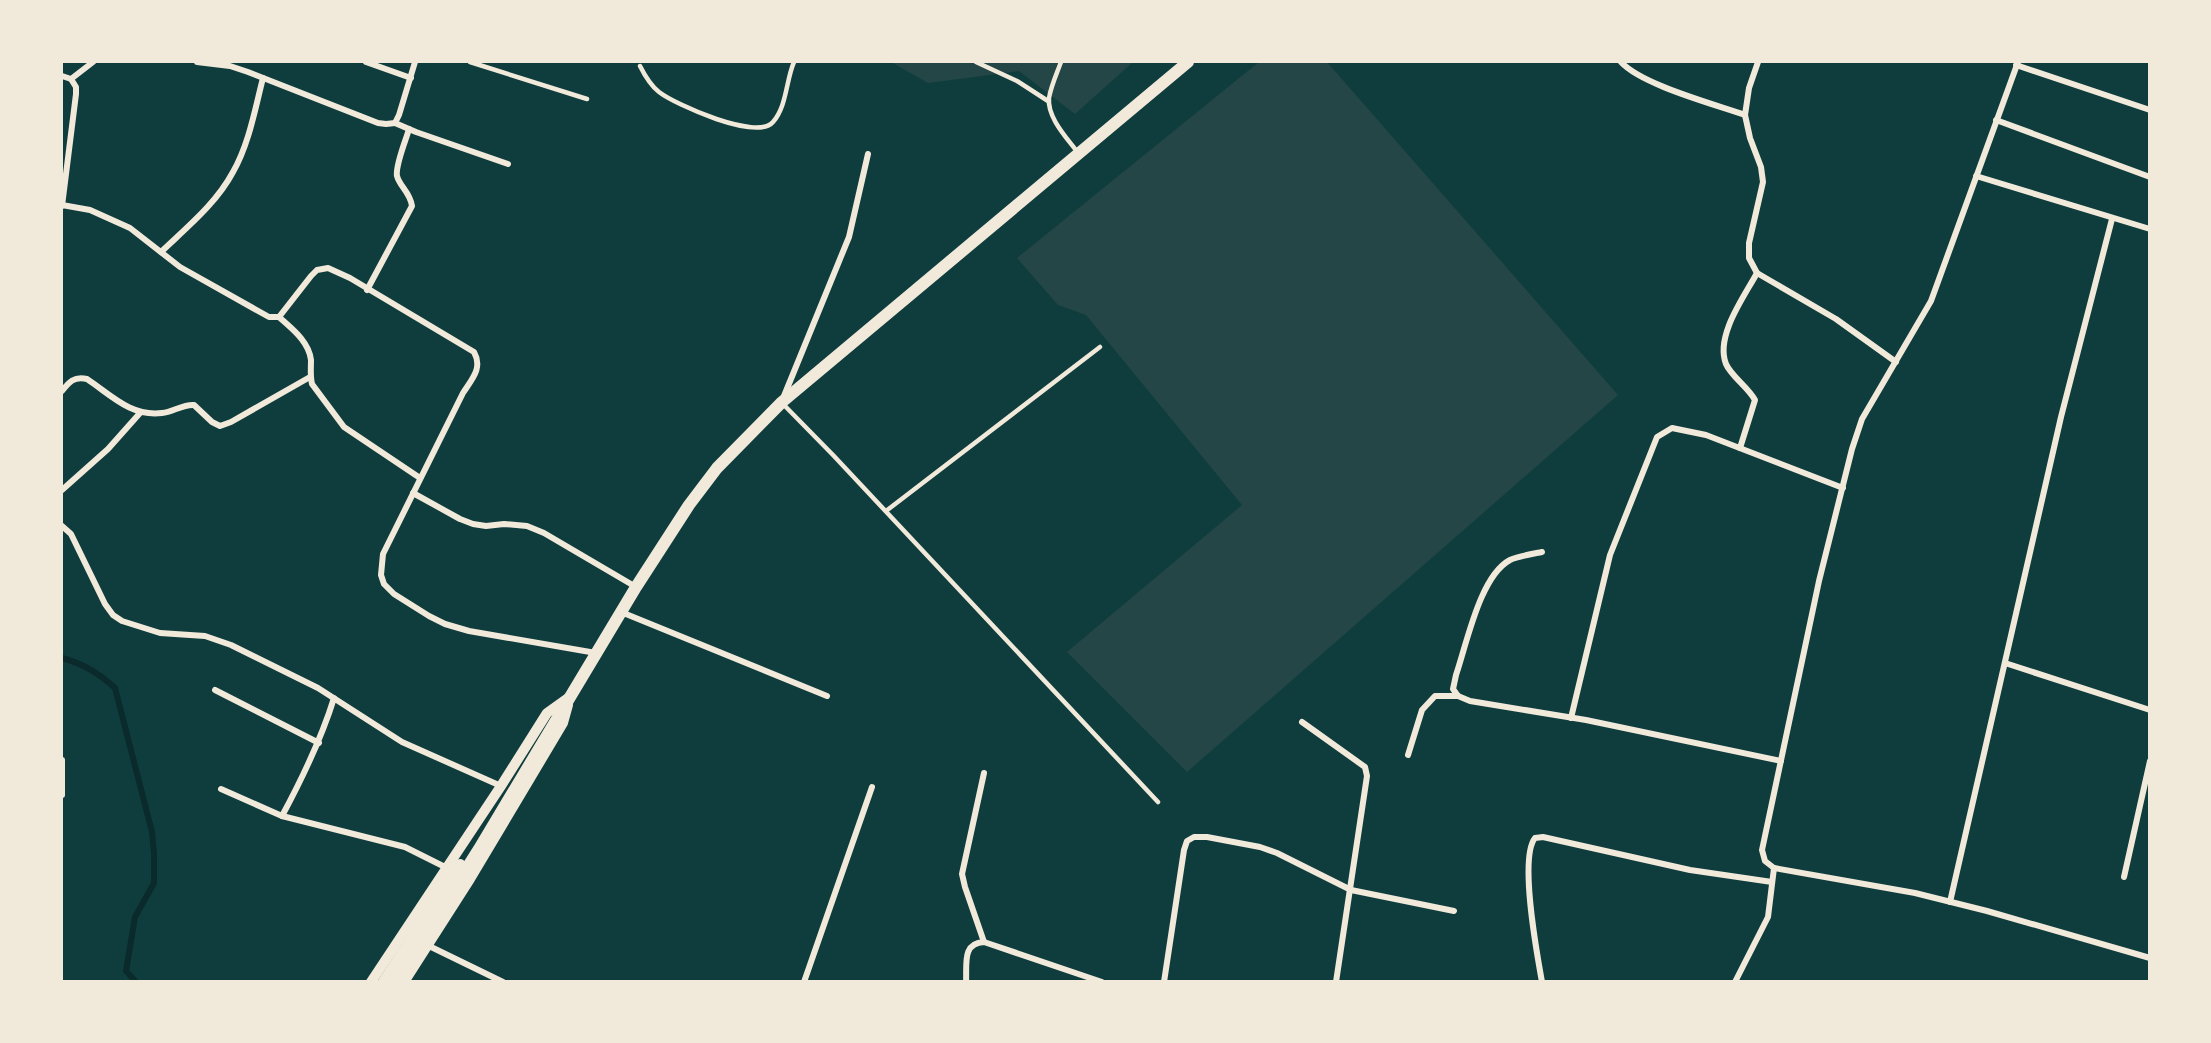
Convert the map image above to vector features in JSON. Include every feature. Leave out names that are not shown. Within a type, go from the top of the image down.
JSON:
[{"type":"main road","points":[[395,981],[479,849],[636,587],[689,505],[717,468],[782,402],[1188,62]]},
{"type":"main road","points":[[384,981],[494,812],[540,736],[571,696]]},
{"type":"street","points":[[71,79],[93,62]]},
{"type":"street","points":[[197,62],[230,66],[378,123],[395,123],[508,164]]},
{"type":"street","points":[[366,62],[411,78]]},
{"type":"street","points":[[395,123],[415,62]]},
{"type":"street","points":[[1622,62],[1628,69],[1648,80],[1745,115]]},
{"type":"street","points":[[1758,62],[1749,88],[1745,115],[1750,138],[1761,167],[1763,182],[1749,243],[1749,258],[1757,273],[1836,319],[1896,362]]},
{"type":"street","points":[[2150,110],[2017,63],[1930,301],[1862,419],[1852,448],[1819,581],[1762,849],[1765,861],[1774,868],[1915,893],[2150,958]]},
{"type":"street","points":[[62,76],[71,79],[76,87],[62,206],[90,210],[129,228],[180,267],[269,317],[279,316],[311,276],[317,270],[328,267],[474,352],[479,360],[478,368],[463,393],[383,555],[381,575],[384,584],[394,594],[446,624],[469,631],[596,653]]},
{"type":"street","points":[[161,252],[214,200],[233,172],[242,153],[263,78]]},
{"type":"street","points":[[1996,120],[2150,177]]},
{"type":"street","points":[[367,290],[412,206],[411,198],[397,177],[410,129]]},
{"type":"street","points":[[782,402],[849,237],[868,154]]},
{"type":"street","points":[[1976,176],[2150,229]]},
{"type":"street","points":[[1950,902],[2061,417],[2112,219]]},
{"type":"street","points":[[1740,448],[1755,400],[1726,364],[1725,335],[1757,273]]},
{"type":"street","points":[[279,316],[306,345],[311,357],[312,384],[344,427],[420,478]]},
{"type":"street","points":[[62,391],[70,381],[79,377],[87,379],[140,413],[165,413],[187,405],[194,405],[212,422],[220,426],[310,377]]},
{"type":"street","points":[[62,490],[108,449],[140,413]]},
{"type":"street","points":[[1571,718],[1610,555],[1657,436],[1672,428],[1681,428],[1706,435],[1843,488]]},
{"type":"street","points":[[413,493],[473,524],[527,526],[544,533],[636,587]]},
{"type":"street","points":[[62,521],[62,527],[71,534],[105,603],[113,615],[122,621],[159,633],[205,636],[231,645],[334,698],[402,742],[501,786]]},
{"type":"street","points":[[1458,696],[1453,689],[1456,675],[1486,586],[1497,570],[1511,560],[1542,552]]},
{"type":"street","points":[[621,612],[827,696]]},
{"type":"street","points":[[2005,663],[2150,710]]},
{"type":"street","points":[[215,690],[319,743]]},
{"type":"street","points":[[371,981],[448,868],[547,713],[571,696]]},
{"type":"street","points":[[404,981],[563,723],[571,696]]},
{"type":"street","points":[[1408,755],[1422,710],[1436,696],[1458,696],[1470,701],[1571,718],[1781,761]]},
{"type":"street","points":[[282,816],[319,743],[334,698]]},
{"type":"street","points":[[1302,722],[1365,767],[1368,776],[1336,981]]},
{"type":"street","points":[[62,760],[62,795]]},
{"type":"street","points":[[2124,877],[2150,761]]},
{"type":"street","points":[[984,773],[963,874],[965,887],[984,942]]},
{"type":"street","points":[[804,981],[872,787]]},
{"type":"street","points":[[221,789],[282,816],[405,847],[448,868]]},
{"type":"street","points":[[1164,981],[1184,850],[1187,841],[1194,837],[1207,837],[1260,847],[1277,853],[1351,890],[1454,911]]},
{"type":"street","points":[[1542,981],[1530,893],[1528,856],[1534,838],[1544,837],[1690,870],[1772,882]]},
{"type":"street","points":[[1735,981],[1768,916],[1774,868]]},
{"type":"street","points":[[966,981],[968,952],[976,942],[984,942],[1102,981]]},
{"type":"street","points":[[427,945],[503,981]]},
{"type":"lane","points":[[470,62],[587,99]]},
{"type":"lane","points":[[640,66],[650,84],[658,91],[692,111],[750,128],[764,128],[773,123],[779,112],[794,62]]},
{"type":"lane","points":[[976,62],[1017,81],[1048,101],[1057,125],[1078,153]]},
{"type":"lane","points":[[1048,101],[1061,62]]},
{"type":"lane","points":[[886,511],[1100,347]]},
{"type":"lane","points":[[782,402],[1158,802]]},
{"type":"shaded area","points":[[891,62],[1133,62],[1075,114],[1019,71],[928,83]]},
{"type":"shaded area","points":[[1259,62],[1327,62],[1618,395],[1187,772],[1067,652],[1242,505],[1086,315],[1058,305],[1017,258]]},
{"type":"waterway","points":[[62,658],[90,670],[115,688],[152,832],[154,883],[135,917],[126,971],[136,982]]}]
